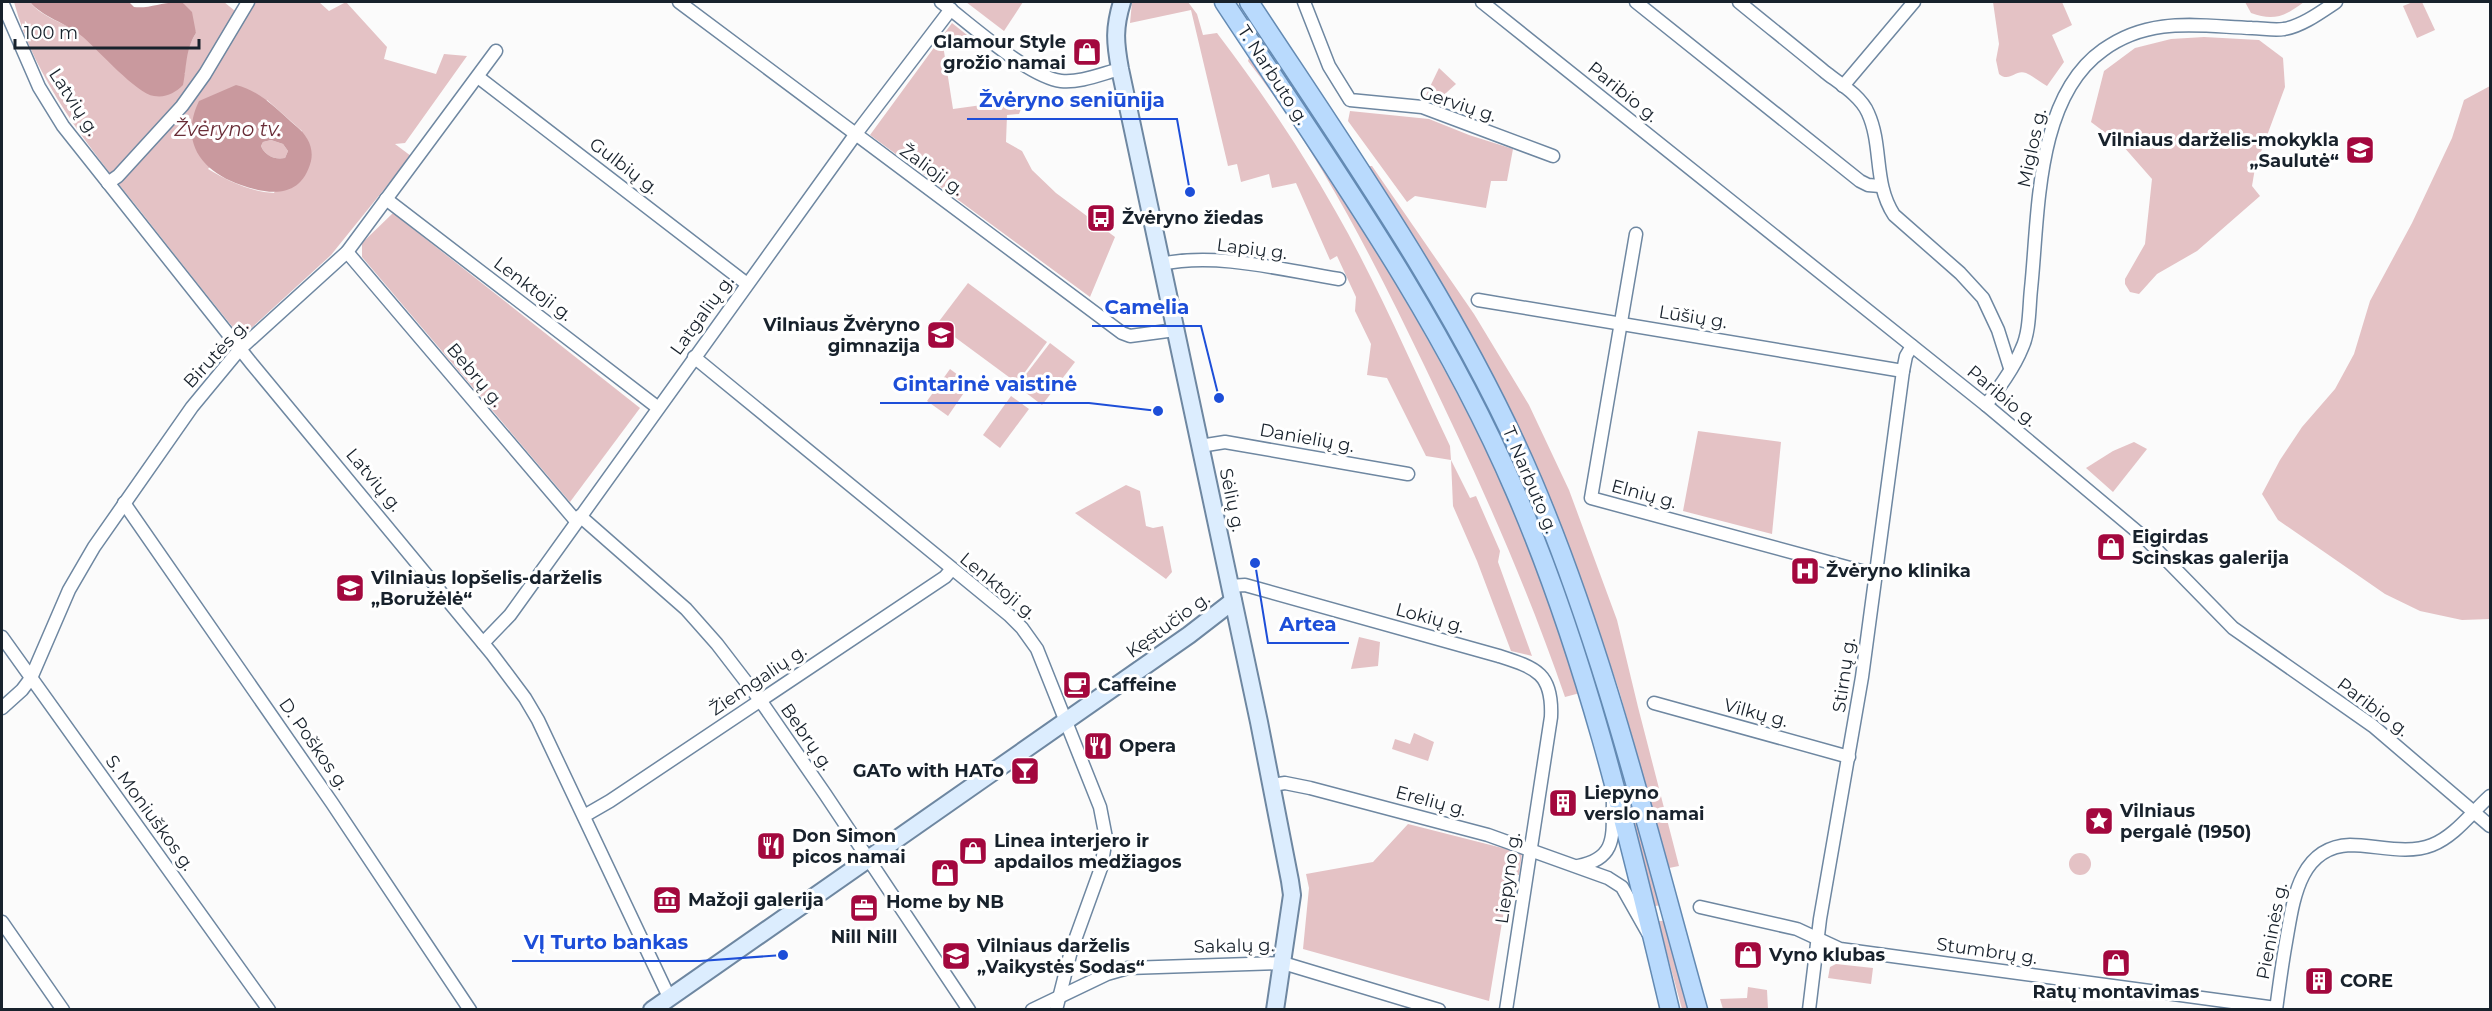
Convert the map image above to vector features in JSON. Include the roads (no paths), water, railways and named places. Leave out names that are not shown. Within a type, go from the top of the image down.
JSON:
[{"type":"main road","name":"Sėlių g.","points":[[1122,2],[1115,27],[1114,41],[1232,593],[1272,785],[1292,895],[1275,1010]]},
{"type":"main road","name":"T. Narbuto g.","points":[[1224,2],[1366,217],[1416,298],[1488,431],[1515,491],[1561,610],[1585,682],[1670,1010]]},
{"type":"main road","name":"T. Narbuto g.","points":[[1249,2],[1434,288],[1506,422],[1533,481],[1581,606],[1603,676],[1698,1010]]},
{"type":"main road","name":"Kęstučio g.","points":[[652,1010],[672,1004],[867,858],[1201,627],[1232,593]]},
{"type":"street","name":"Latvių g.","points":[[2,2],[39,87],[63,126],[240,349],[483,643],[525,698],[584,816],[672,1004]]},
{"type":"street","points":[[108,183],[118,176],[182,106],[205,74],[248,2]]},
{"type":"street","name":"Žalioji g.","points":[[679,2],[1122,333],[1138,336],[1175,330]]},
{"type":"street","name":"Gervių g.","points":[[1304,2],[1329,66],[1350,100],[1422,107],[1553,156]]},
{"type":"street","name":"Paribio g.","points":[[1482,2],[1986,405],[2146,539],[2233,628],[2373,726],[2490,826]]},
{"type":"street","points":[[1636,2],[1860,181],[1868,185],[1880,186]]},
{"type":"street","points":[[1739,2],[1863,104],[1870,116],[1880,186],[1894,215],[1960,273],[1983,298],[1998,330],[2010,368]]},
{"type":"street","points":[[1843,86],[1914,2]]},
{"type":"street","name":"Miglos g.","points":[[1986,405],[2023,346],[2043,165],[2050,132],[2064,94],[2086,62],[2130,35],[2148,29],[2196,24],[2284,29],[2304,22],[2336,2]]},
{"type":"street","points":[[946,5],[1014,57],[1038,73],[1052,79],[1077,80],[1120,69]]},
{"type":"street","name":"Latgalių g.","points":[[483,643],[510,615],[946,5]]},
{"type":"street","name":"Birutės g.","points":[[2,708],[22,690],[31,678],[69,590],[94,547],[192,406],[240,349],[347,252],[496,51]]},
{"type":"street","name":"Gulbių g.","points":[[478,77],[747,284]]},
{"type":"street","name":"Lenktoji g.","points":[[386,199],[657,407]]},
{"type":"street","name":"Elnių g.","points":[[1636,234],[1591,498],[1876,575]]},
{"type":"street","name":"Bebrų g.","points":[[347,252],[578,518],[686,609],[760,700],[969,1010]]},
{"type":"street","name":"Lapių g.","points":[[1161,264],[1175,261],[1220,262],[1339,279]]},
{"type":"street","name":"Lūšių g.","points":[[1478,300],[1903,371]]},
{"type":"street","name":"Stirnų g.","points":[[1809,1010],[1818,939],[1849,757],[1876,575],[1903,371],[1906,356],[1912,346]]},
{"type":"street","name":"Lenktoji g.","points":[[694,357],[1022,628],[1043,662],[1100,807],[1106,838],[1101,868],[1071,951],[1056,1010]]},
{"type":"street","name":"Danielių g.","points":[[1200,446],[1225,442],[1408,474]]},
{"type":"street","name":"D. Poškos g.","points":[[124,503],[333,803],[470,1010]]},
{"type":"street","name":"Žiemgalių g.","points":[[584,816],[610,801],[945,577],[951,570]]},
{"type":"street","name":"Lokių g.","points":[[1232,593],[1245,585],[1499,656],[1537,670],[1548,684],[1552,700],[1545,751]]},
{"type":"street","name":"S. Moniuškos g.","points":[[2,637],[268,1010]]},
{"type":"street","name":"Vilkų g.","points":[[1654,703],[1849,757]]},
{"type":"street","name":"Liepyno g.","points":[[1506,1010],[1545,751]]},
{"type":"street","name":"Erelių g.","points":[[1272,785],[1285,783],[1310,788],[1488,836],[1578,866],[1618,883],[1653,942]]},
{"type":"street","points":[[1578,866],[1598,861],[1608,849],[1612,829],[1613,785]]},
{"type":"street","name":"Pieninės g.","points":[[2276,1009],[2293,901],[2299,882],[2312,862],[2330,850],[2343,846],[2409,849],[2431,846],[2474,812],[2490,795]]},
{"type":"street","name":"Stumbrų g.","points":[[1700,907],[1797,929],[1840,949],[2276,1009]]},
{"type":"street","points":[[2,922],[63,1010]]},
{"type":"street","name":"Sakalų g.","points":[[1032,1010],[1107,974],[1128,968],[1282,963],[1438,1010]]},
{"type":"water","name":"Žvėryno tv.","points":[[30,2],[129,2],[134,7],[183,3],[192,12],[196,33],[188,52],[183,85],[166,96],[154,96],[147,93],[128,80],[83,37],[41,12]]},
{"type":"water","name":"Žvėryno tv.","points":[[236,85],[268,102],[300,130],[309,142],[311,161],[300,182],[283,191],[263,191],[241,185],[215,172],[198,154],[193,142],[193,116],[199,101]],"holes":[[[271,140],[283,144],[288,151],[285,158],[274,158],[268,155],[261,146],[263,142]]]},
{"type":"place","name":"Glamour Style grožio namai","points":[[1087,52]]},
{"type":"place","name":"Vilniaus darželis-mokykla „Saulutė“","points":[[2360,150]]},
{"type":"place","name":"Žvėryno seniūnija","points":[[1190,192]]},
{"type":"place","name":"Žvėryno žiedas","points":[[1101,218]]},
{"type":"place","name":"Vilniaus Žvėryno gimnazija","points":[[941,335]]},
{"type":"place","name":"Camelia","points":[[1219,398]]},
{"type":"place","name":"Gintarinė vaistinė","points":[[1158,411]]},
{"type":"place","name":"Eigirdas Scinskas galerija","points":[[2111,547]]},
{"type":"place","name":"Artea","points":[[1255,563]]},
{"type":"place","name":"Žvėryno klinika","points":[[1805,571]]},
{"type":"place","name":"Vilniaus lopšelis-darželis „Boružėlė“","points":[[350,588]]},
{"type":"place","name":"Caffeine","points":[[1077,685]]},
{"type":"place","name":"Opera","points":[[1098,746]]},
{"type":"place","name":"GATo with HATo","points":[[1025,771]]},
{"type":"place","name":"Liepyno verslo namai","points":[[1563,803]]},
{"type":"place","name":"Vilniaus pergalė (1950)","points":[[2099,821]]},
{"type":"place","name":"Don Simon picos namai","points":[[771,846]]},
{"type":"place","name":"Linea interjero ir apdailos medžiagos","points":[[973,851]]},
{"type":"place","name":"Home by NB","points":[[945,873]]},
{"type":"place","name":"Mažoji galerija","points":[[667,900]]},
{"type":"place","name":"Nill Nill","points":[[864,908]]},
{"type":"place","name":"VĮ Turto bankas","points":[[783,955]]},
{"type":"place","name":"Vyno klubas","points":[[1748,955]]},
{"type":"place","name":"Vilniaus darželis „Vaikystės Sodas“","points":[[956,956]]},
{"type":"place","name":"Ratų montavimas","points":[[2116,963]]},
{"type":"place","name":"CORE","points":[[2319,981]]}]
